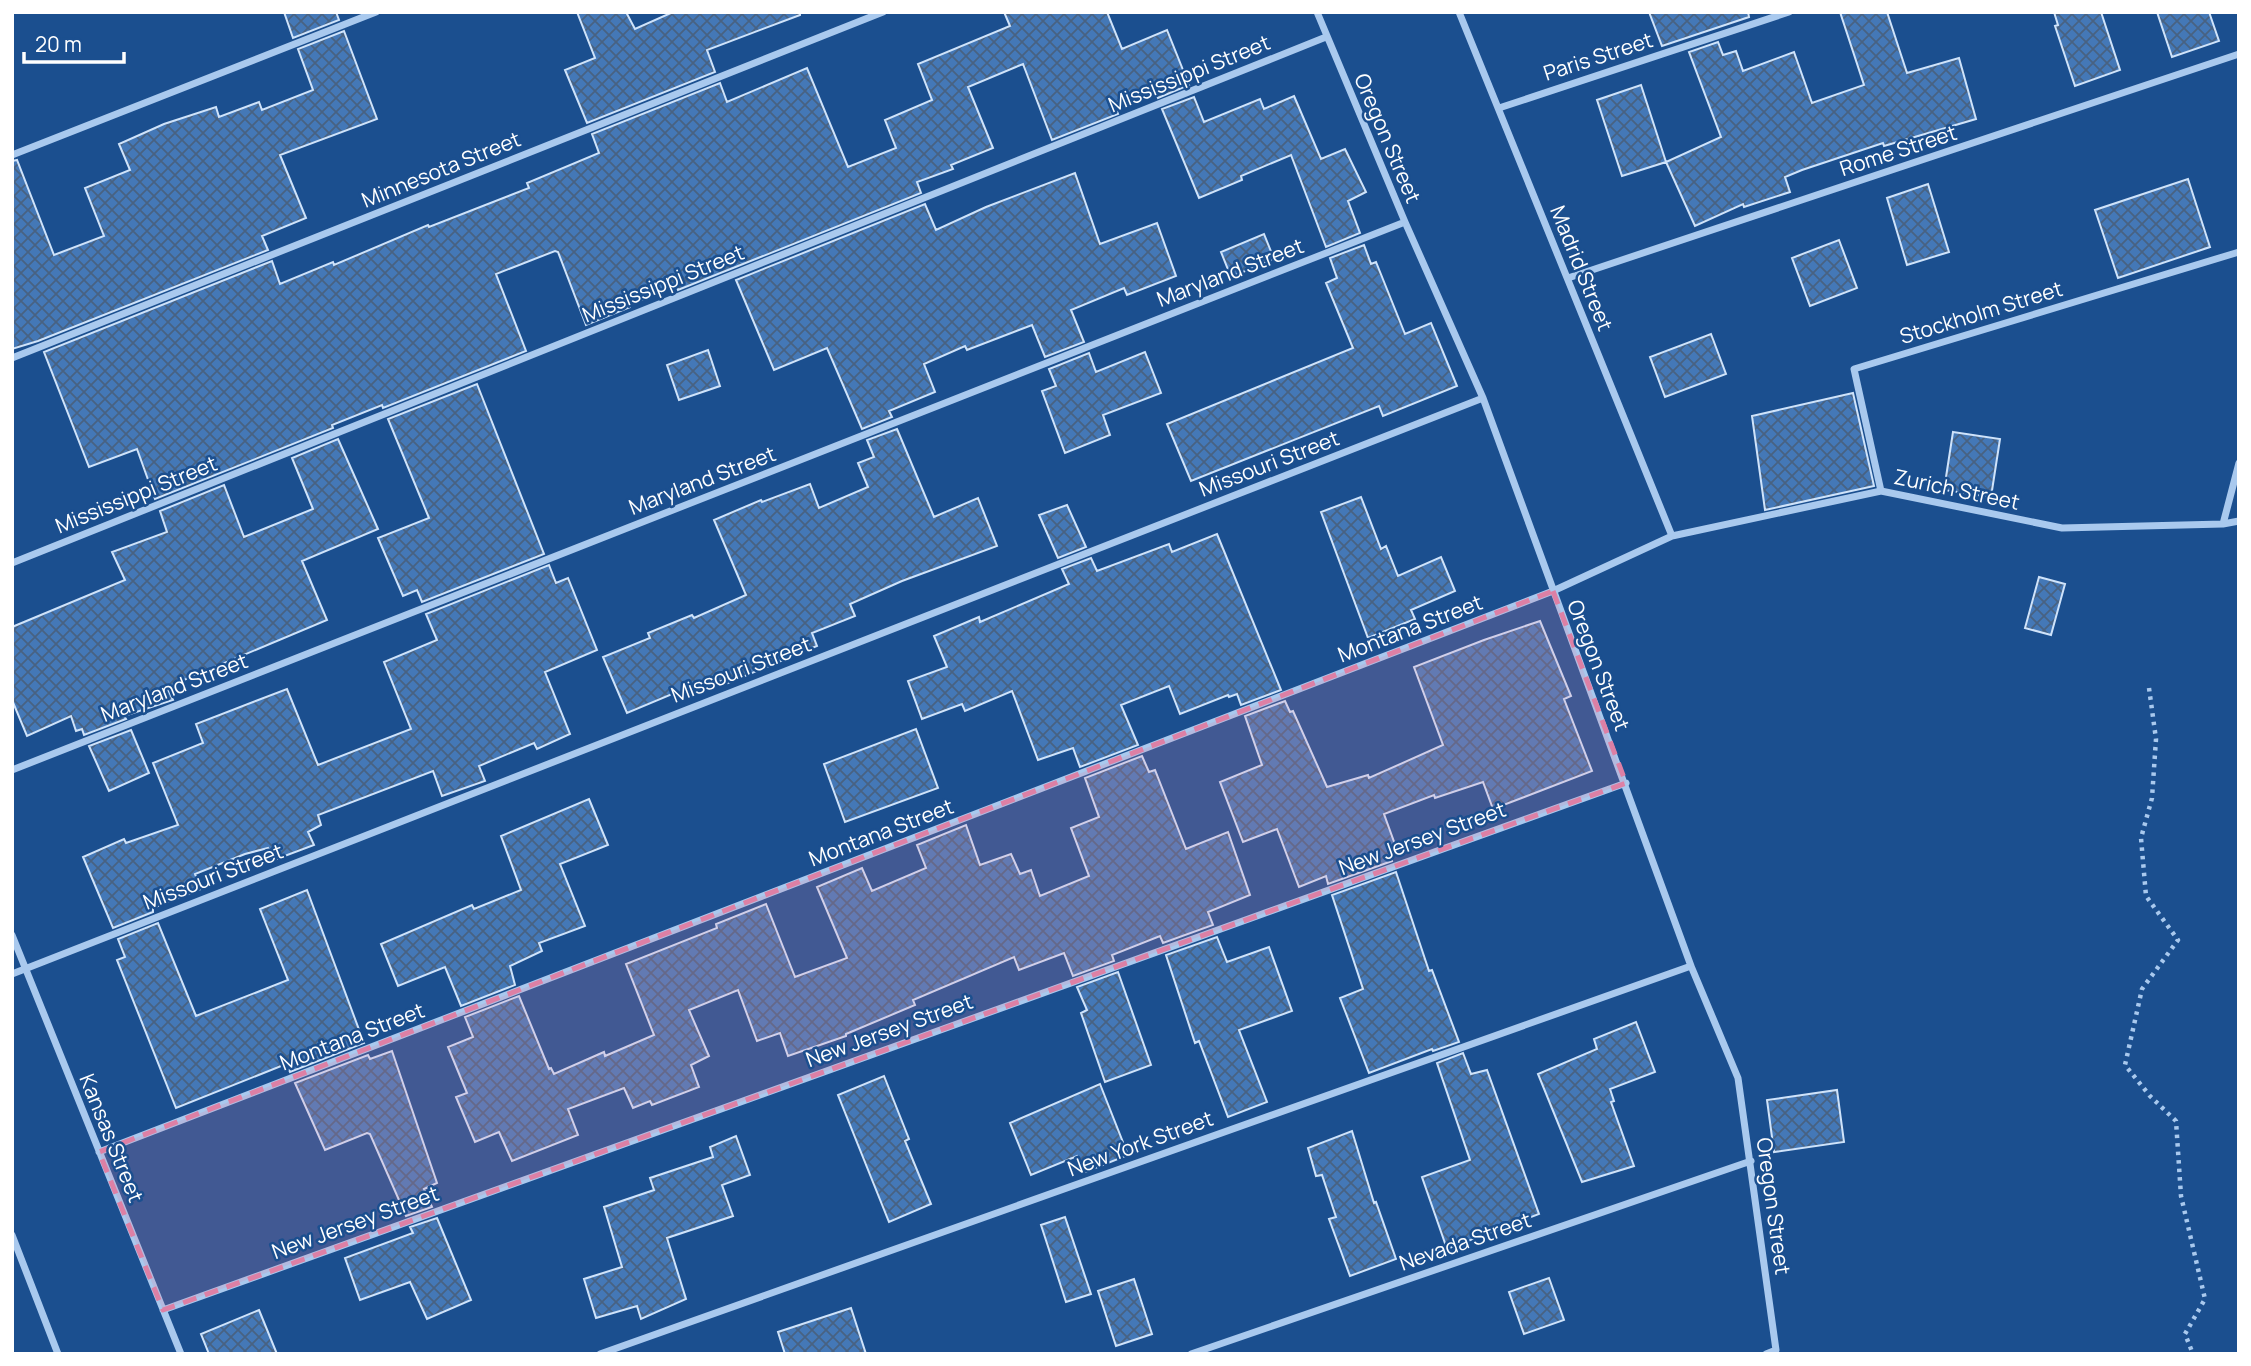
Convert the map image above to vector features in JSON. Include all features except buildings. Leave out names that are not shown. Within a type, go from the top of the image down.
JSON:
[{"type":"street","points":[[12,155],[376,12]]},
{"type":"street","name":"Minnesota Street","points":[[12,358],[883,12]]},
{"type":"street","name":"Oregon Street","points":[[1317,12],[1405,222],[1483,398],[1691,965],[1738,1078],[1776,1350],[1766,1354]]},
{"type":"street","name":"Madrid Street","points":[[1459,12],[1672,536]]},
{"type":"street","name":"Paris Street","points":[[1499,107],[1789,12]]},
{"type":"street","name":"Mississippi Street","points":[[12,563],[1326,37]]},
{"type":"street","name":"Rome Street","points":[[1568,278],[2239,54]]},
{"type":"street","name":"Maryland Street","points":[[12,770],[1405,222]]},
{"type":"street","name":"Stockholm Street","points":[[1881,491],[1854,369],[2239,252]]},
{"type":"street","name":"Missouri Street","points":[[12,974],[1483,398]]},
{"type":"street","points":[[2223,524],[2239,463]]},
{"type":"street","name":"Zurich Street","points":[[1672,536],[1881,491],[2062,528],[2239,522]]},
{"type":"street","name":"Montana Street","points":[[99,1152],[1553,591],[1672,536]]},
{"type":"street","name":"New Jersey Street","points":[[163,1310],[1626,783]]},
{"type":"street","name":"Kansas Street","points":[[12,935],[181,1354]]},
{"type":"street","name":"New York Street","points":[[600,1354],[1691,965]]},
{"type":"street","name":"Nevada Street","points":[[1191,1354],[1751,1161]]},
{"type":"street","points":[[12,1235],[58,1354]]},
{"type":"path","points":[[2149,688],[2156,739],[2152,799],[2141,838],[2146,896],[2178,940],[2141,989],[2125,1065],[2150,1096],[2176,1121],[2181,1196],[2205,1299],[2185,1334],[2193,1354]]},
{"type":"highlighted area","points":[[1553,591],[1626,783],[163,1310],[99,1152]]}]
